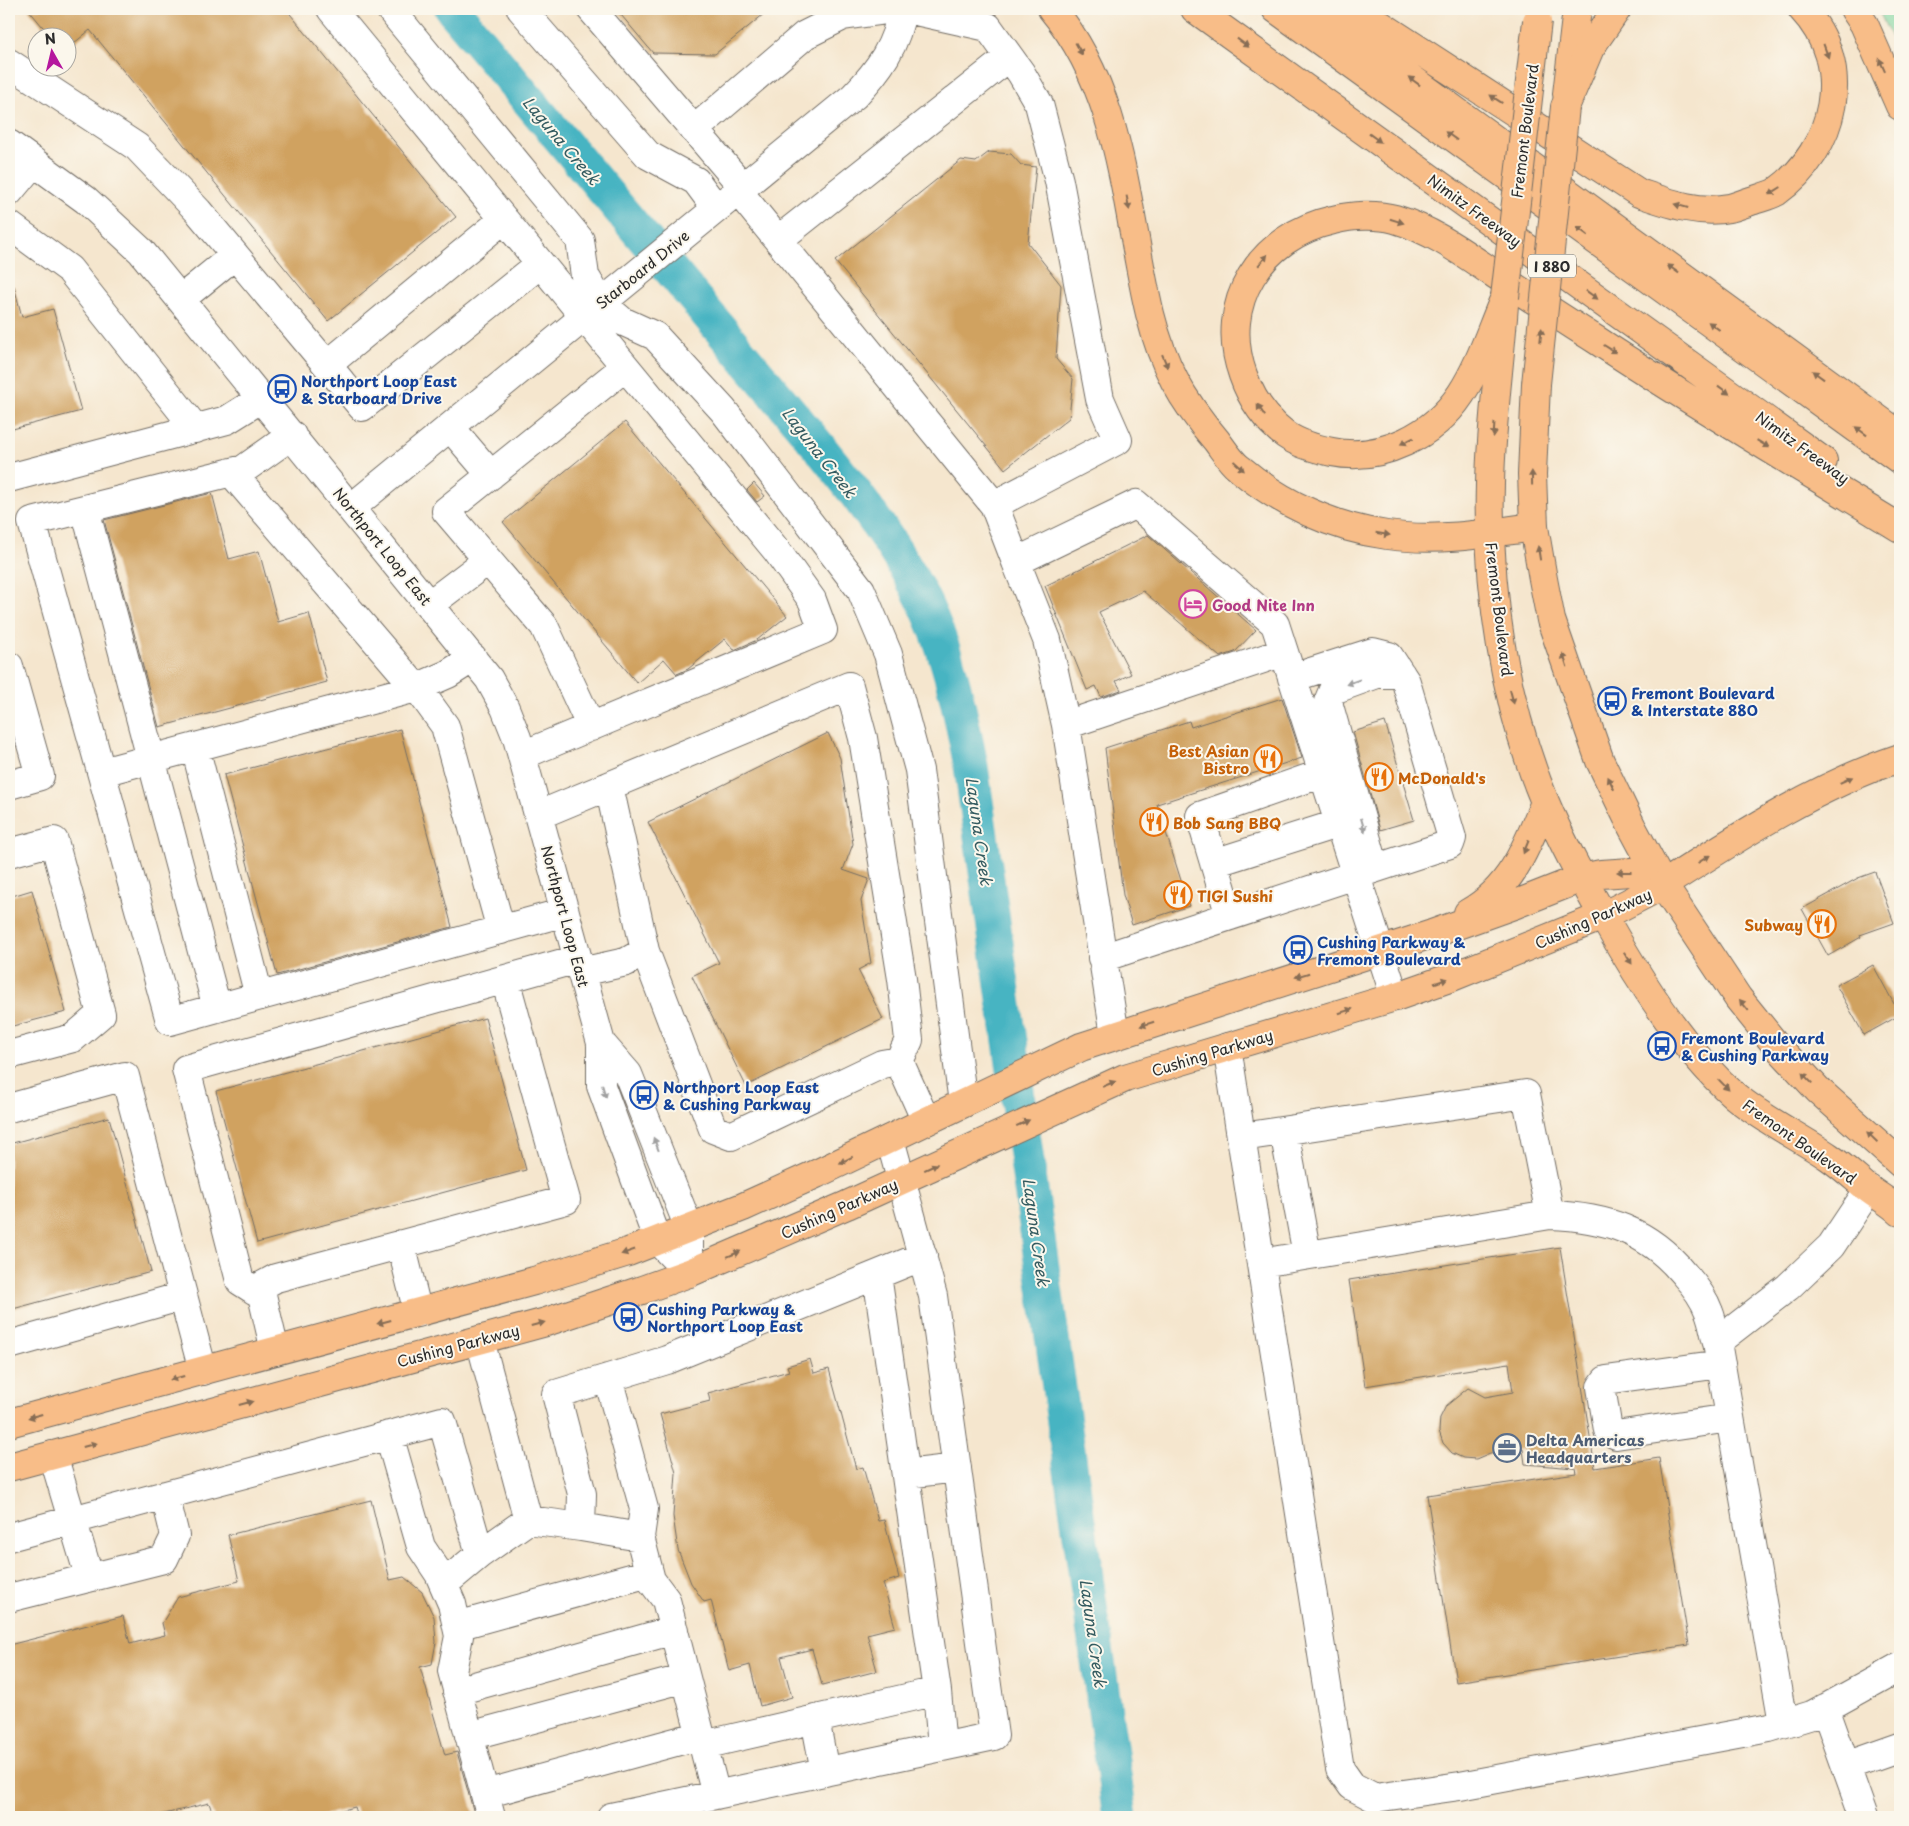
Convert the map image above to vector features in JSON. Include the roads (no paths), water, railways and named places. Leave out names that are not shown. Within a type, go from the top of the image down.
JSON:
[{"type":"main road","points":[[1052,9],[1066,26],[1092,71],[1114,131],[1150,314],[1163,359],[1184,401],[1238,468],[1286,501],[1341,525],[1388,535],[1449,537],[1534,527]]},
{"type":"main road","name":"Nimitz Freeway","points":[[1196,9],[1900,517]]},
{"type":"main road","points":[[1276,9],[1900,460]]},
{"type":"main road","points":[[1316,9],[1900,435]]},
{"type":"main road","points":[[1356,9],[1640,193],[1688,209],[1696,209],[1729,208],[1774,193],[1805,166],[1826,131],[1834,93],[1828,52],[1811,18],[1802,9]]},
{"type":"main road","points":[[1616,9],[1580,30],[1565,107],[1536,384],[1532,474],[1534,527],[1551,620],[1600,761],[1663,885],[1738,998],[1776,1045],[1818,1090],[1900,1163]]},
{"type":"main road","points":[[1854,9],[1864,24],[1900,106]]},
{"type":"main road","name":"Fremont Boulevard","points":[[1538,15],[1504,297],[1490,482],[1490,533],[1499,634],[1524,744],[1544,802],[1603,916],[1622,949],[1665,1013],[1708,1067],[1735,1096],[1770,1122],[1828,1157],[1900,1212]]},
{"type":"main road","points":[[1504,297],[1461,394],[1440,418],[1407,442],[1380,452],[1347,455],[1315,448],[1287,436],[1266,417],[1248,389],[1239,365],[1235,334],[1239,302],[1252,273],[1268,254],[1288,238],[1316,224],[1348,216],[1392,218],[1435,234],[1602,344],[1900,528]]},
{"type":"main road","points":[[1663,885],[1727,844],[1825,790],[1870,768],[1900,758]]},
{"type":"main road","points":[[1432,934],[1478,907],[1499,889],[1524,853],[1544,802]]},
{"type":"main road","name":"Cushing Parkway","points":[[9,1423],[534,1281],[658,1241],[767,1196],[1058,1058],[1115,1035],[1432,934],[1582,878],[1601,874],[1632,872],[1663,885]]},
{"type":"main road","name":"Cushing Parkway","points":[[9,1467],[575,1313],[690,1273],[902,1180],[1064,1104],[1125,1078],[1395,997],[1516,952],[1603,916],[1663,885]]},
{"type":"main road","points":[[1828,1157],[1858,1163],[1885,1181],[1900,1181]]},
{"type":"street","points":[[331,9],[540,264],[622,321],[655,336],[723,410],[861,590],[888,654],[919,770],[969,1100]]},
{"type":"street","points":[[390,9],[580,240],[585,276],[625,367],[777,551],[812,600],[823,630],[523,755]]},
{"type":"street","points":[[520,9],[648,155],[696,181],[714,211]]},
{"type":"street","points":[[591,9],[694,130],[778,240],[994,505],[1047,640],[1066,725],[1115,1035]]},
{"type":"street","points":[[694,130],[805,35],[842,16],[895,9]]},
{"type":"street","name":"Starboard Drive","points":[[351,508],[854,96],[873,77],[889,55],[900,29],[902,9]]},
{"type":"street","points":[[907,9],[988,27],[1039,104],[1059,181],[1100,400],[1118,440],[994,505]]},
{"type":"street","points":[[778,240],[1009,57]]},
{"type":"street","points":[[9,63],[137,148],[198,211],[362,408],[540,264]]},
{"type":"street","name":"Northport Loop East","points":[[9,144],[114,224],[141,250],[473,658],[505,708],[523,755],[601,1043],[601,1086],[658,1241],[690,1273]]},
{"type":"street","points":[[9,192],[34,162]]},
{"type":"street","points":[[327,366],[504,220]]},
{"type":"street","points":[[9,225],[69,269],[196,429]]},
{"type":"street","points":[[181,299],[235,255]]},
{"type":"street","points":[[591,727],[544,626],[446,511],[625,367]]},
{"type":"street","points":[[9,478],[227,420],[262,398]]},
{"type":"street","points":[[450,427],[491,475]]},
{"type":"street","points":[[292,435],[244,469],[32,522],[170,1021],[565,912]]},
{"type":"street","points":[[231,472],[416,688],[445,726],[501,930]]},
{"type":"street","points":[[1016,562],[1136,504],[1275,624],[1340,823],[1365,871]]},
{"type":"street","points":[[85,509],[217,1008]]},
{"type":"street","points":[[430,604],[488,560]]},
{"type":"street","points":[[1066,725],[1284,652]]},
{"type":"street","points":[[1102,958],[1450,844],[1452,838],[1406,682],[1389,656],[1373,652],[1292,678]]},
{"type":"street","points":[[102,772],[416,688],[448,674],[473,658]]},
{"type":"street","points":[[9,666],[40,776],[9,785]]},
{"type":"street","points":[[1395,997],[1381,950],[1328,702],[1333,690],[1377,674],[1401,674]]},
{"type":"street","points":[[539,815],[849,686],[863,738],[902,979],[909,1040],[899,1061],[926,1121]]},
{"type":"street","points":[[195,747],[259,996]]},
{"type":"street","points":[[1230,916],[1200,816],[1323,773]]},
{"type":"street","points":[[609,786],[645,951],[713,1129],[731,1136],[882,1064],[899,1061]]},
{"type":"street","points":[[1214,863],[1340,823]]},
{"type":"street","points":[[9,853],[54,841],[101,1014],[73,1038],[9,1055]]},
{"type":"street","points":[[275,1351],[262,1295],[240,1282],[186,1069],[505,979],[579,966],[626,962],[645,951]]},
{"type":"street","points":[[254,1290],[276,1278],[566,1200],[505,979]]},
{"type":"street","name":"Northport Loop East","points":[[601,1043],[628,1074],[689,1228],[690,1273]]},
{"type":"street","points":[[1227,1047],[1340,1769],[1352,1786],[1375,1798],[1442,1789],[1783,1724],[1825,1708],[1900,1667]]},
{"type":"street","points":[[9,1108],[125,1076],[203,1371]]},
{"type":"street","points":[[1242,1138],[1526,1094],[1550,1215]]},
{"type":"street","points":[[1284,1131],[1307,1255]]},
{"type":"street","points":[[612,1817],[994,1736],[933,1296],[890,1139]]},
{"type":"street","points":[[1730,1418],[1616,1435],[1608,1430],[1601,1387],[1606,1380],[1719,1353],[1831,1246],[1869,1189]]},
{"type":"street","points":[[1261,1263],[1550,1215],[1582,1216],[1613,1224],[1644,1238],[1671,1257],[1694,1285],[1709,1312],[1719,1353],[1783,1724]]},
{"type":"street","points":[[401,1244],[418,1312]]},
{"type":"street","points":[[581,1527],[582,1494],[556,1394],[667,1360],[922,1256]]},
{"type":"street","points":[[877,1275],[937,1691],[942,1747]]},
{"type":"street","points":[[9,1345],[183,1296]]},
{"type":"street","points":[[480,1340],[528,1520]]},
{"type":"street","points":[[608,1378],[644,1509],[640,1537],[649,1573],[651,1580],[666,1600],[716,1795]]},
{"type":"street","points":[[9,1537],[442,1421],[480,1554]]},
{"type":"street","points":[[388,1435],[421,1547],[440,1574],[452,1604],[459,1636],[452,1671],[488,1806],[702,1740],[815,1719],[937,1691]]},
{"type":"street","points":[[52,1455],[89,1576]]},
{"type":"street","points":[[906,1474],[957,1468]]},
{"type":"street","points":[[9,1598],[89,1576],[164,1559],[175,1536],[165,1495]]},
{"type":"street","points":[[444,1584],[480,1554],[528,1520],[640,1537]]},
{"type":"street","points":[[457,1626],[649,1573]]},
{"type":"street","points":[[457,1691],[674,1630]]},
{"type":"street","points":[[470,1736],[686,1678]]},
{"type":"street","points":[[1825,1708],[1864,1817]]},
{"type":"street","points":[[815,1719],[824,1772]]},
{"type":"street","points":[[1846,1766],[1900,1747]]},
{"type":"waterway","name":"Laguna Creek","points":[[452,9],[806,431],[854,491],[898,555],[917,588],[936,630],[957,697],[971,766],[1120,1817]]},
{"type":"place","name":"Northport Loop East & Starboard Drive","points":[[282,389]]},
{"type":"place","name":"Good Nite Inn","points":[[1193,604]]},
{"type":"place","name":"Fremont Boulevard & Interstate 880","points":[[1612,701]]},
{"type":"place","name":"Best Asian Bistro","points":[[1268,759]]},
{"type":"place","name":"McDonald's","points":[[1379,777]]},
{"type":"place","name":"Bob Sang BBQ","points":[[1154,822]]},
{"type":"place","name":"TIGI Sushi","points":[[1178,895]]},
{"type":"place","name":"Subway","points":[[1822,924]]},
{"type":"place","name":"Cushing Parkway & Fremont Boulevard","points":[[1298,950]]},
{"type":"place","name":"Fremont Boulevard & Cushing Parkway","points":[[1662,1046]]},
{"type":"place","name":"Northport Loop East & Cushing Parkway","points":[[644,1095]]},
{"type":"place","name":"Cushing Parkway & Northport Loop East","points":[[628,1317]]},
{"type":"place","name":"Delta Americas Headquarters","points":[[1507,1448]]}]
